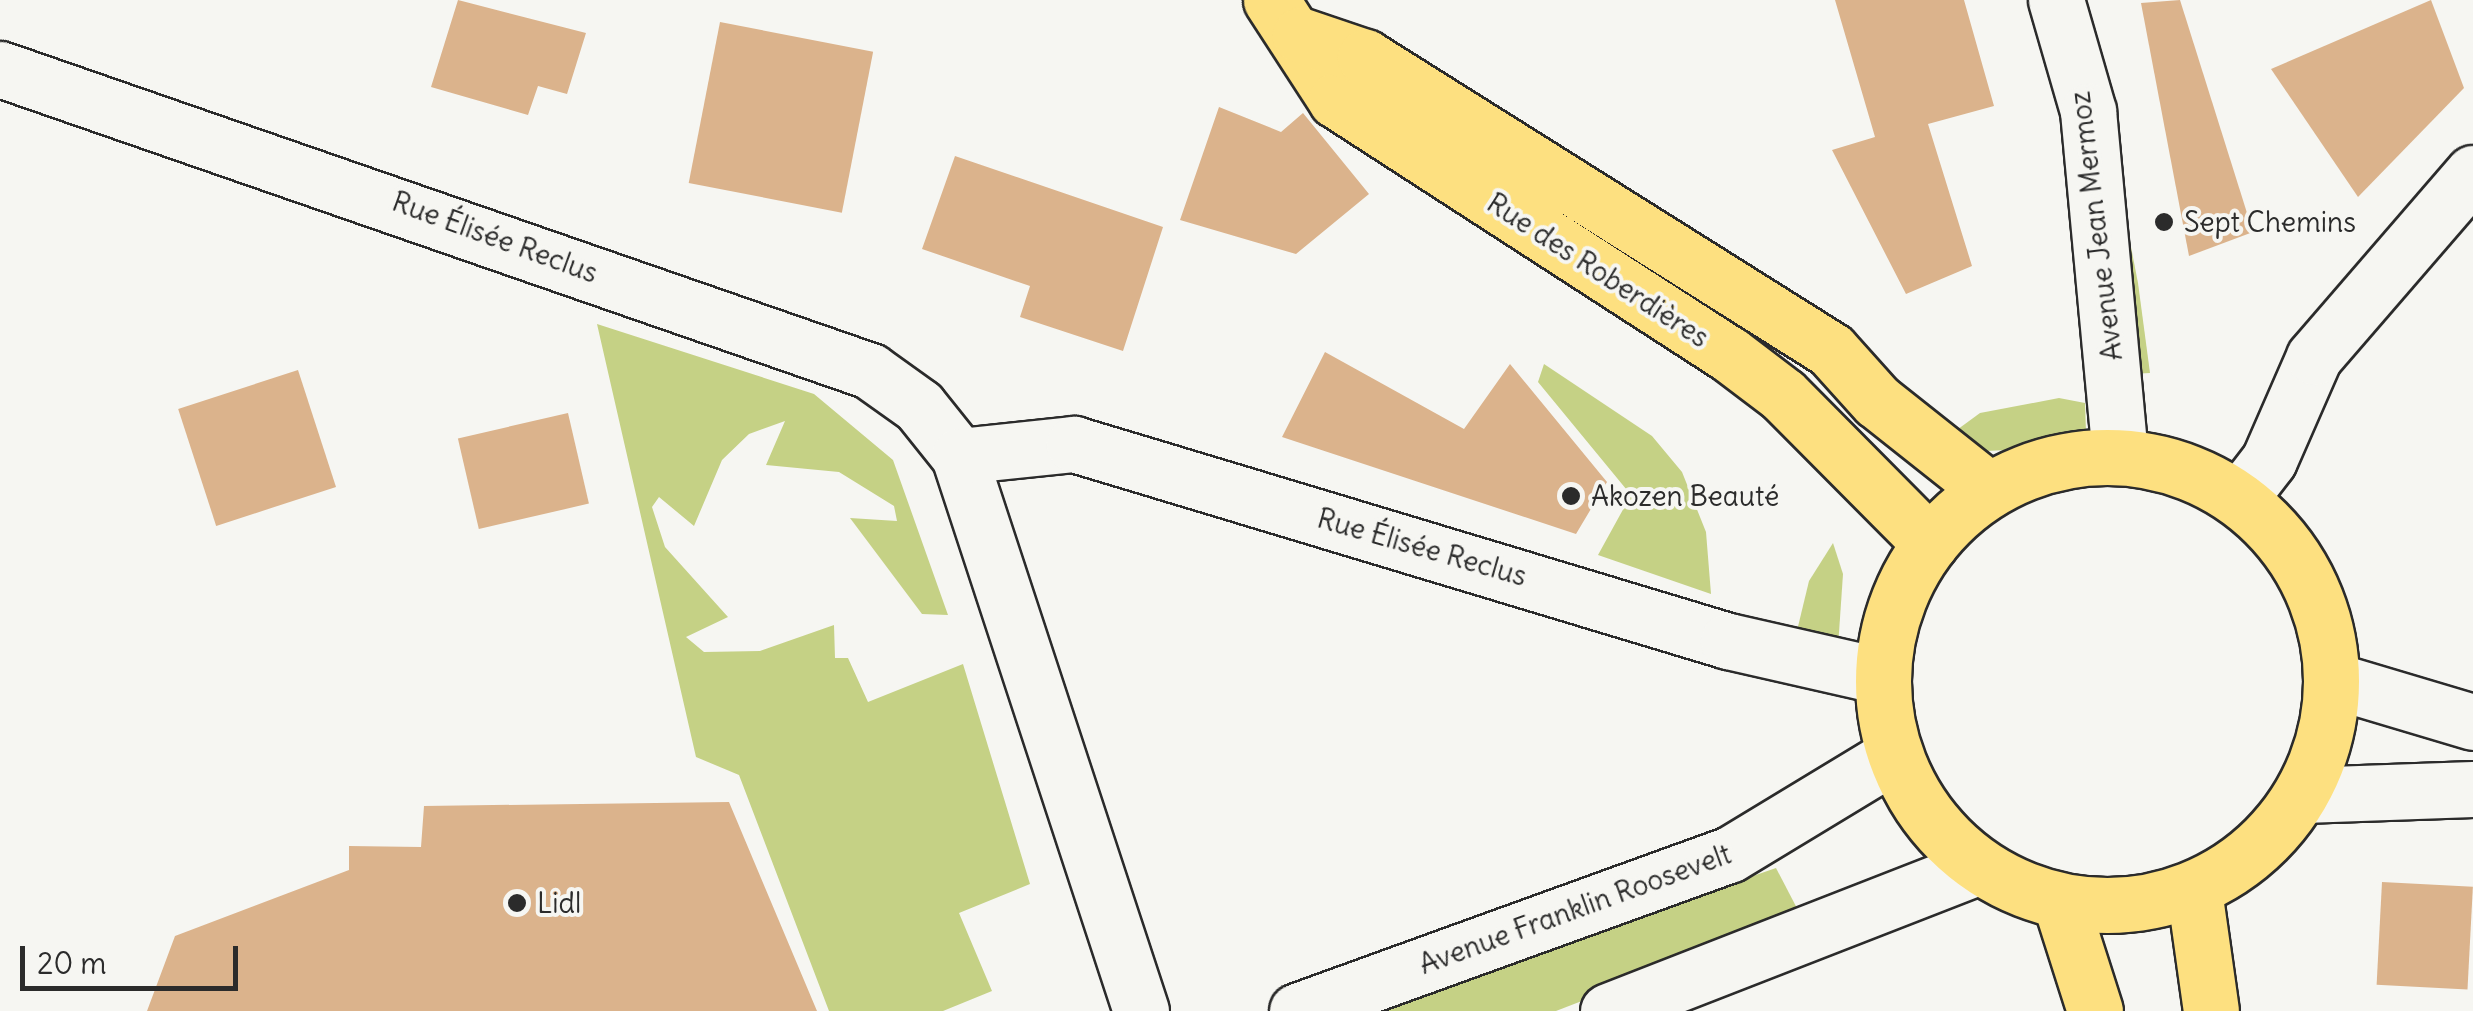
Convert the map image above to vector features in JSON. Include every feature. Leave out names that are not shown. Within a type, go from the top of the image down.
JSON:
[{"type":"main road","points":[[1285,18],[1364,56],[1831,350],[1877,400],[1988,489]]},
{"type":"main road","name":"Rue des Roberdières","points":[[1285,18],[1336,100],[1743,364],[1930,543]]},
{"type":"main road","points":[[2120,456],[2182,468],[2239,499],[2304,572],[2332,680],[2326,733],[2302,795],[2256,850],[2194,890],[2127,906],[2060,902],[1979,866],[1928,816],[1894,755],[1882,676],[1897,600],[1930,543],[1988,489],[2051,463],[2120,456]]},
{"type":"main road","points":[[2194,890],[2211,1011]]},
{"type":"main road","points":[[2060,902],[2095,1011]]},
{"type":"street","name":"Avenue Jean Mermoz","points":[[2056,0],[2088,111],[2120,456]]},
{"type":"street","name":"Rue Élisée Reclus","points":[[0,69],[870,370],[920,406],[959,456],[1140,1011]]},
{"type":"street","points":[[2239,499],[2269,460],[2314,357],[2473,173]]},
{"type":"street","name":"Rue Élisée Reclus","points":[[959,456],[1074,444],[1200,486],[1728,641],[1882,676]]},
{"type":"street","points":[[2332,680],[2473,722]]},
{"type":"street","name":"Avenue Franklin Roosevelt","points":[[1297,1011],[1729,856],[1894,755]]},
{"type":"street","points":[[2302,795],[2473,789]]},
{"type":"street","points":[[1608,1011],[1979,866]]},
{"type":"green space","points":[[2118,180],[2138,283],[2150,373],[2131,374]]},
{"type":"green space","points":[[597,324],[814,394],[893,460],[948,615],[922,614],[850,518],[897,521],[894,506],[839,472],[766,465],[785,421],[749,434],[722,460],[694,526],[659,497],[652,507],[665,547],[728,617],[686,637],[704,652],[760,651],[834,625],[835,658],[848,658],[868,702],[963,664],[1030,884],[959,913],[992,991],[943,1011],[829,1011],[739,775],[696,757]]},
{"type":"green space","points":[[1544,364],[1652,436],[1682,472],[1706,532],[1711,594],[1598,555],[1631,495],[1538,382]]},
{"type":"green space","points":[[2059,398],[2085,403],[2086,432],[2069,447],[1986,451],[1950,435],[1980,413]]},
{"type":"green space","points":[[1833,543],[1843,574],[1838,647],[1795,639],[1809,581]]},
{"type":"green space","points":[[1776,868],[1801,916],[1556,1011],[1364,1011]]},
{"type":"building","points":[[458,0],[586,33],[567,94],[538,86],[528,115],[431,87]]},
{"type":"building","points":[[1835,0],[1964,0],[1994,106],[1928,124],[1972,266],[1906,294],[1832,150],[1875,137]]},
{"type":"building","points":[[2180,0],[2253,232],[2189,256],[2141,3]]},
{"type":"building","points":[[2431,0],[2464,88],[2358,197],[2271,69]]},
{"type":"building","points":[[720,22],[873,52],[842,213],[689,183]]},
{"type":"building","points":[[1219,107],[1281,132],[1303,113],[1369,194],[1296,254],[1180,220]]},
{"type":"building","points":[[955,156],[1163,227],[1123,351],[1020,317],[1030,286],[922,249]]},
{"type":"building","points":[[1325,352],[1464,429],[1510,364],[1607,482],[1576,534],[1282,437]]},
{"type":"building","points":[[298,370],[336,487],[216,526],[178,409]]},
{"type":"building","points":[[568,413],[589,504],[479,529],[458,438]]},
{"type":"building","name":"Lidl","points":[[729,802],[817,1011],[147,1011],[175,936],[349,870],[349,846],[421,847],[424,806]]},
{"type":"building","points":[[2382,882],[2473,887],[2467,990],[2377,985]]},
{"type":"place","name":"Sept Chemins","points":[[2164,222]]},
{"type":"place","name":"Akozen Beauté","points":[[1571,496]]},
{"type":"place","name":"Lidl","points":[[517,903]]}]
